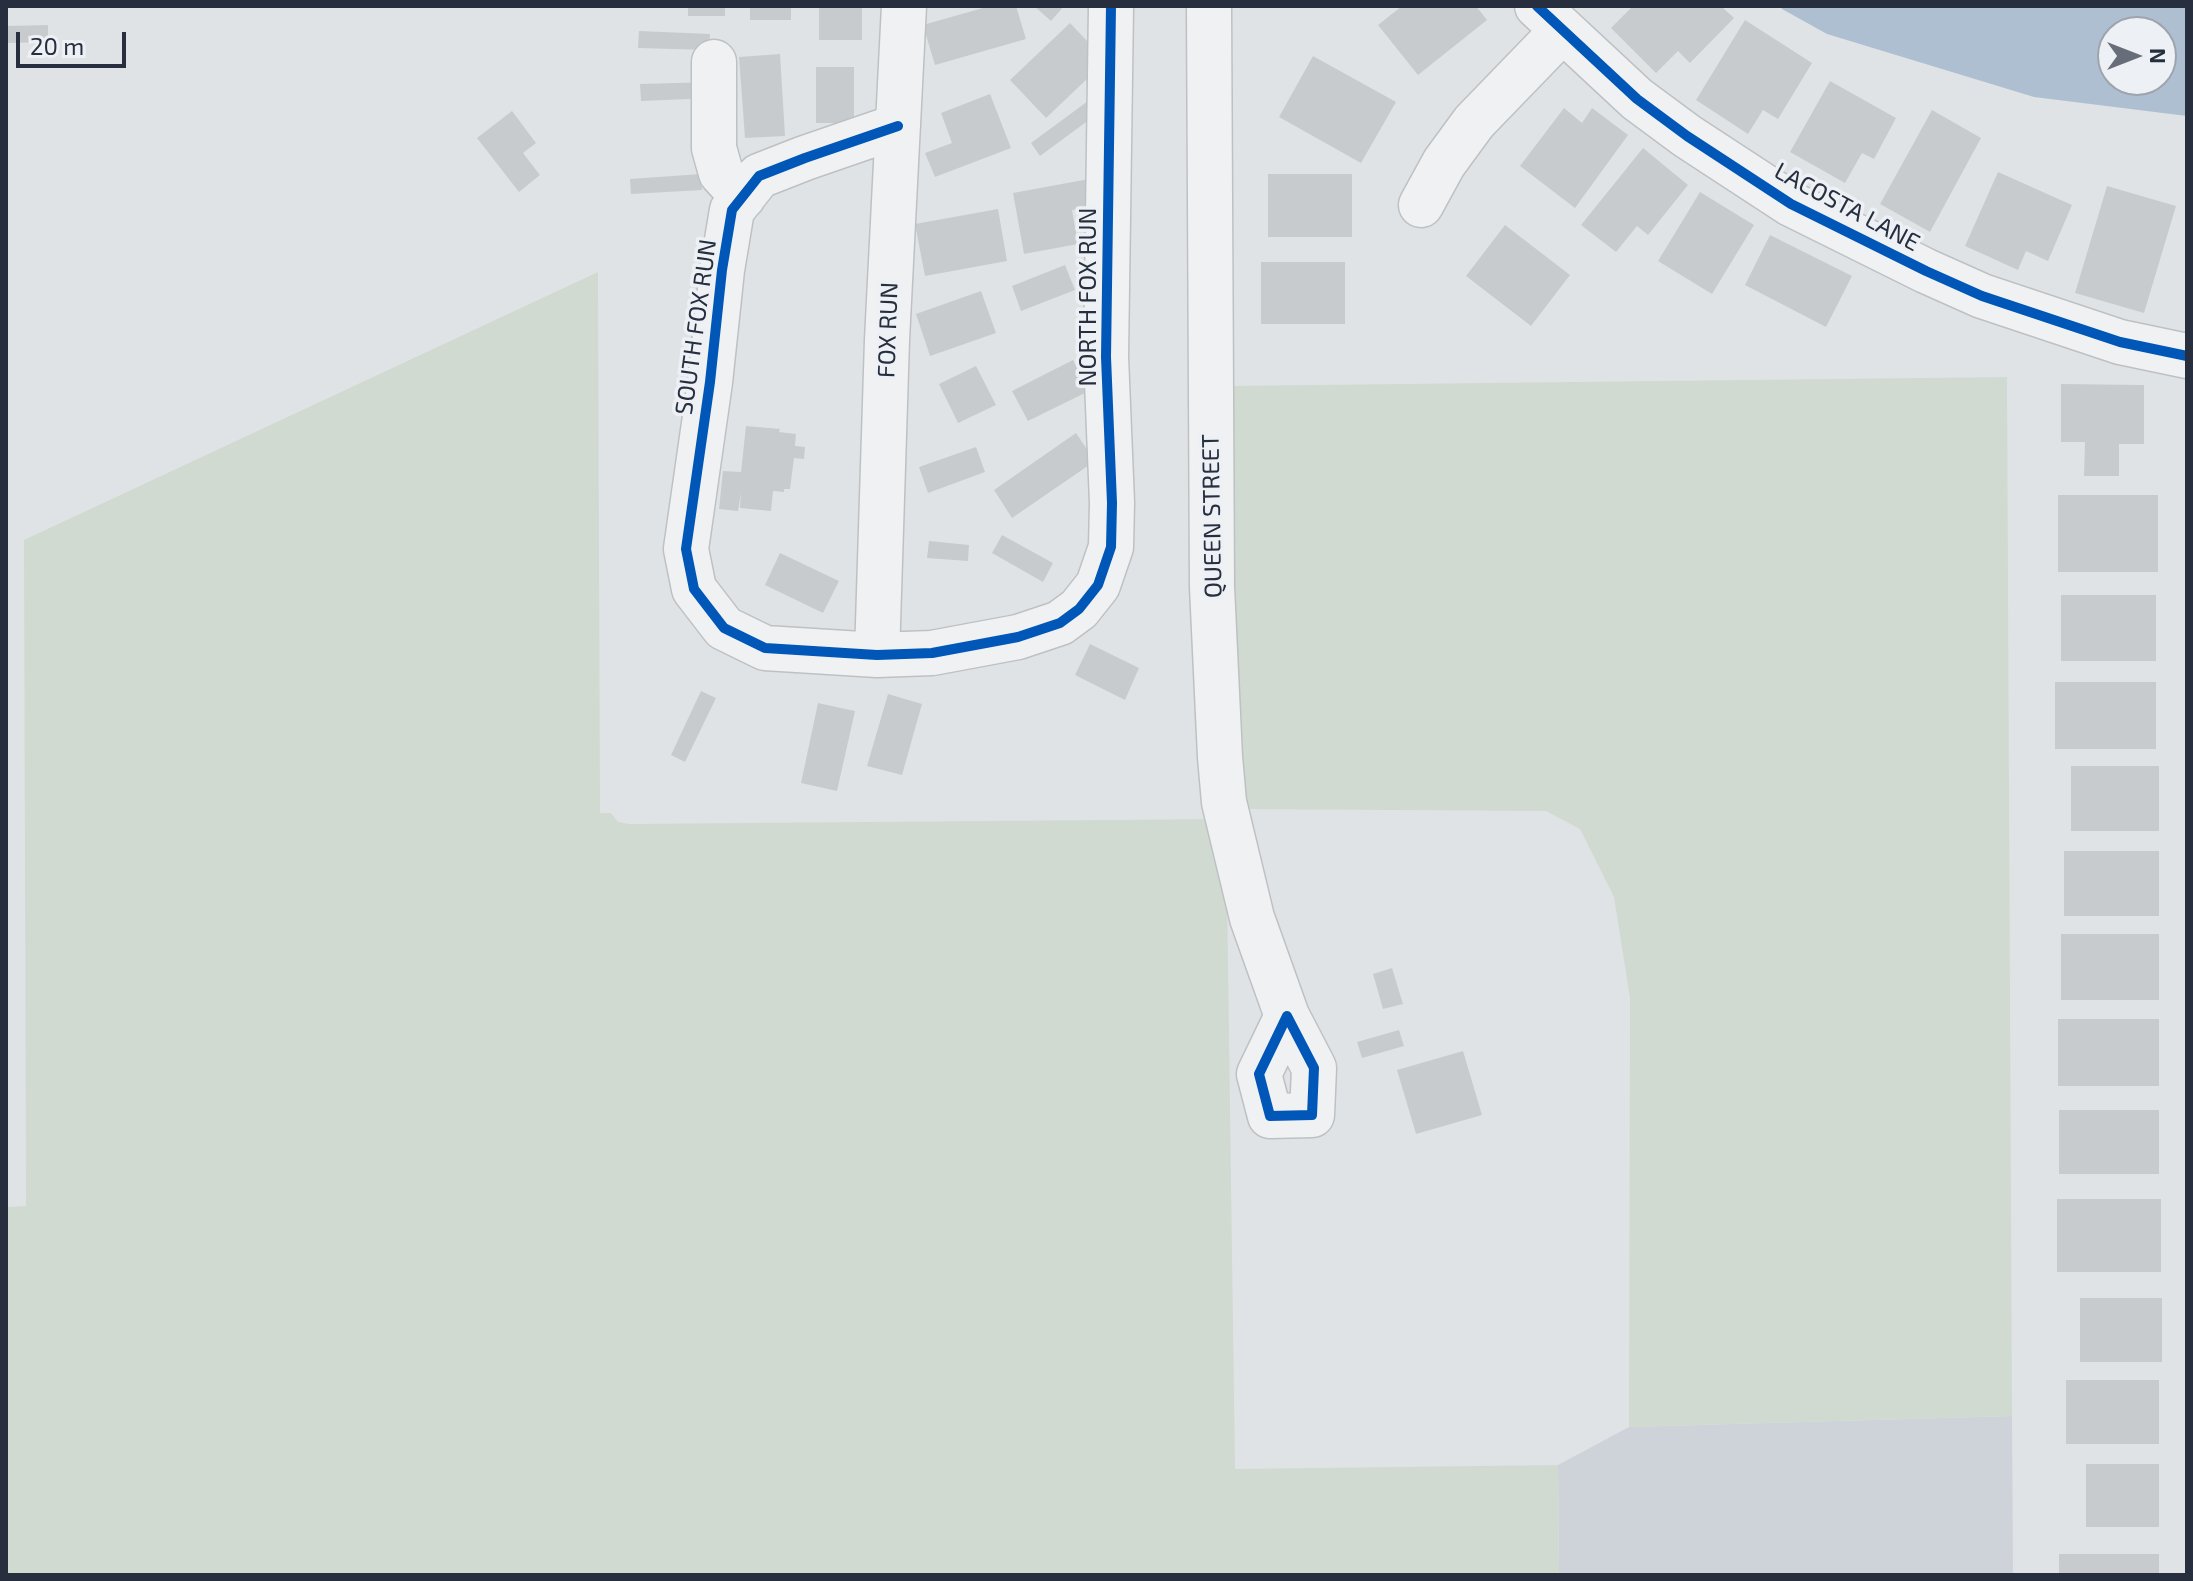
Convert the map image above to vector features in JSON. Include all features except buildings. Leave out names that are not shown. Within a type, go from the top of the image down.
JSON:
[{"type":"street","name":"FOX RUN","points":[[877,655],[887,340],[904,6]]},
{"type":"street","name":"NORTH FOX RUN","points":[[877,655],[932,653],[1018,637],[1060,623],[1079,609],[1098,585],[1111,547],[1112,503],[1106,357],[1111,6]]},
{"type":"street","name":"QUEEN STREET","points":[[1209,6],[1212,587],[1220,757],[1224,802],[1252,918],[1287,1016]]},
{"type":"street","points":[[1421,205],[1444,163],[1549,18]]},
{"type":"street","name":"LACOSTA LANE","points":[[1549,18],[1637,99],[1687,136],[1791,204],[1982,296],[2120,342],[2187,356]]},
{"type":"street","points":[[714,62],[714,148],[721,173],[743,197]]},
{"type":"street","name":"SOUTH FOX RUN","points":[[877,655],[765,648],[724,628],[694,589],[686,549],[732,210],[759,176],[898,126]]},
{"type":"shaded area","points":[[598,272],[600,813],[611,813],[618,822],[629,824],[1226,819],[1235,1469],[1558,1465],[1559,1575],[6,1575],[6,1207],[26,1206],[24,540]]},
{"type":"shaded area","points":[[2007,377],[2012,1416],[1629,1427],[1630,998],[1614,897],[1580,829],[1546,811],[1241,809],[1229,386]]},
{"type":"shaded area","points":[[2012,1416],[2013,1575],[1559,1575],[1558,1465],[1629,1427]]},
{"type":"water","points":[[1780,6],[2187,6],[2187,116],[2034,97],[1827,34]]},
{"type":"cycle path","points":[[898,126],[759,176],[732,210],[686,549],[694,589],[724,628],[765,648],[877,655],[932,653],[1018,637],[1060,623],[1079,609],[1098,585],[1111,547],[1112,503],[1106,357],[1111,6]]},
{"type":"cycle path","points":[[1537,6],[1637,99],[1687,136],[1791,204],[1982,296],[2120,342],[2187,356]]},
{"type":"cycle path","points":[[1287,1016],[1314,1068],[1312,1115],[1270,1116],[1259,1074],[1287,1016]]}]
